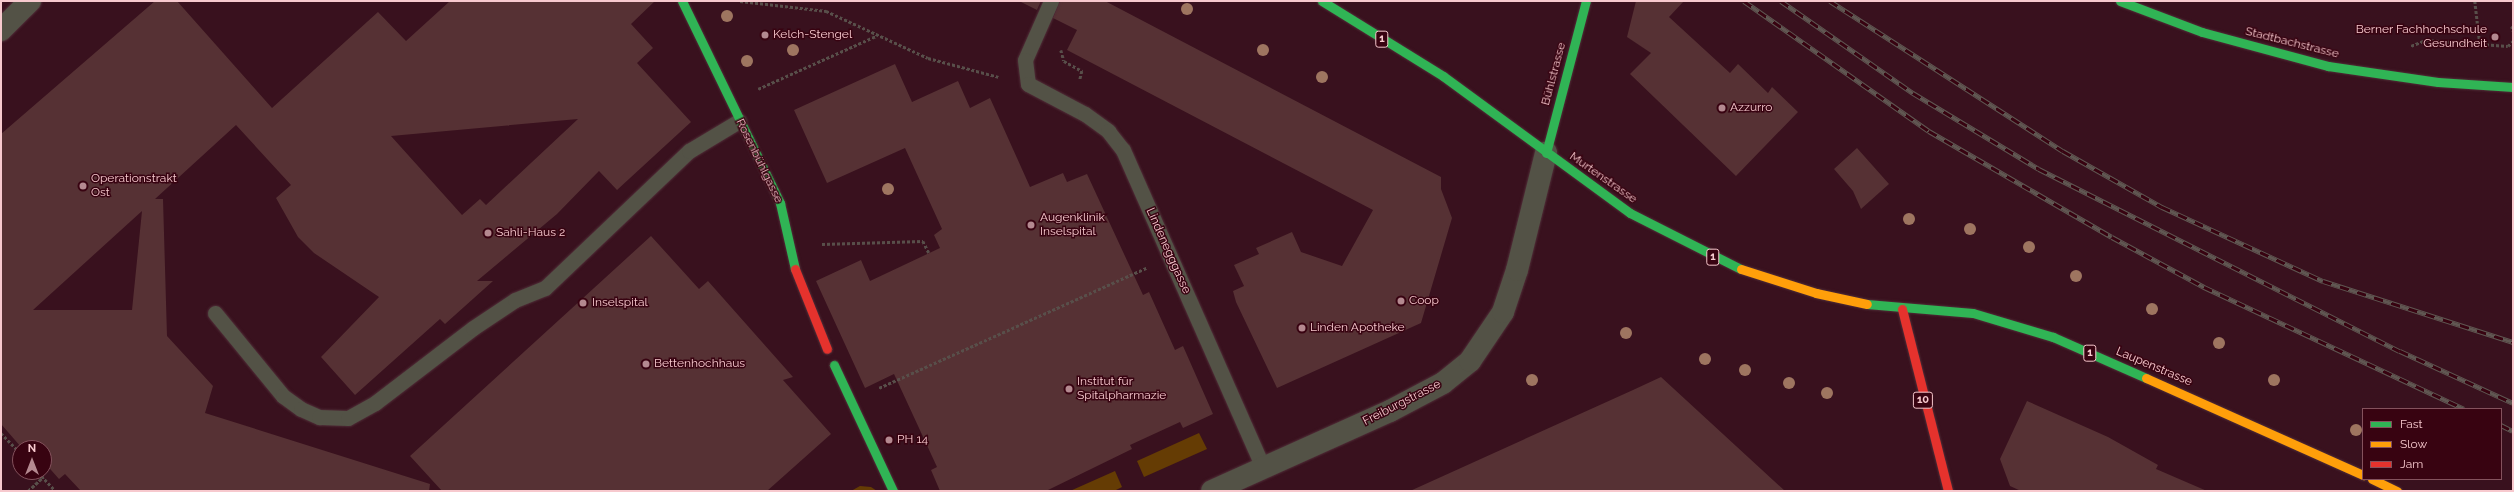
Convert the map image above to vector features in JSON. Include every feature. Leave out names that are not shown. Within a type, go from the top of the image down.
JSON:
[{"type":"main road","name":"Rosenbühlgasse","points":[[682,1],[780,204],[799,286],[826,349]]},
{"type":"main road","name":"Murtenstrasse","points":[[1322,1],[1443,76],[1546,153],[1630,213],[1746,272],[1816,293],[1902,309]]},
{"type":"main road","name":"Bühlstrasse","points":[[1546,153],[1586,1]]},
{"type":"main road","name":"Stadtbachstrasse","points":[[2120,1],[2202,32],[2328,66],[2438,82],[2513,87]]},
{"type":"main road","name":"Laupenstrasse","points":[[1902,309],[1973,314],[2053,337],[2362,475]]},
{"type":"main road","name":"10","points":[[1902,309],[1948,491]]},
{"type":"main road","points":[[834,365],[849,401],[893,491]]},
{"type":"main road","points":[[2374,480],[2397,491]]},
{"type":"street","points":[[1,30],[30,1]]},
{"type":"street","name":"Freiburgstrasse","points":[[1212,491],[1239,485],[1263,468],[1425,393],[1470,361],[1503,312],[1517,270],[1546,153]]},
{"type":"lane","points":[[1025,76],[1025,60],[1051,1]]},
{"type":"lane","name":"Lindenegggasse","points":[[1025,76],[1038,92],[1085,114],[1108,130],[1123,150],[1263,468]]},
{"type":"lane","points":[[215,314],[283,396],[301,409],[319,417],[348,418],[375,402],[473,328],[515,300],[545,288],[689,151],[739,121]]},
{"type":"path","points":[[740,1],[826,11],[928,58],[993,78],[1025,76]]},
{"type":"path","points":[[2475,1],[2480,44]]},
{"type":"path","points":[[2512,26],[2513,31]]},
{"type":"path","points":[[730,102],[876,35]]},
{"type":"path","points":[[2408,52],[2416,43],[2426,40],[2480,44],[2512,43]]},
{"type":"path","points":[[1063,43],[1062,58],[1082,71],[1078,88]]},
{"type":"path","points":[[789,245],[923,241],[929,253]]},
{"type":"path","points":[[849,401],[1134,273]]},
{"type":"path","points":[[1,434],[12,445]]},
{"type":"path","points":[[28,491],[40,480]]},
{"type":"path","points":[[46,480],[56,491]]},
{"type":"shaded area","points":[[1199,433],[1207,449],[1144,477],[1137,461]]},
{"type":"shaded area","points":[[1115,471],[1122,487],[1114,491],[1070,491]]},
{"type":"shaded area","points":[[860,486],[871,487],[877,491],[851,491]]},
{"type":"building","points":[[155,1],[177,1],[272,108],[378,12],[406,41],[450,1],[655,1],[631,24],[653,48],[637,63],[691,122],[617,190],[599,171],[557,214],[477,281],[493,281],[445,324],[440,319],[355,395],[321,357],[379,297],[314,253],[298,237],[276,198],[291,185],[236,125],[155,199],[163,199],[167,336],[213,386],[205,413],[430,484],[429,491],[81,491],[65,474],[59,479],[52,471],[52,440],[15,440],[1,424],[1,134]],"holes":[[[578,119],[486,205],[480,199],[462,215],[391,136]],[[142,211],[132,310],[33,310]]]},
{"type":"building","points":[[1019,1],[1041,1],[1037,10]]},
{"type":"building","points":[[1060,1],[1105,1],[1441,177],[1441,189],[1452,218],[1421,323],[1277,388],[1236,302],[1233,291],[1244,286],[1234,265],[1259,254],[1256,248],[1292,232],[1301,252],[1342,266],[1373,210],[1067,50],[1077,30],[1053,18]]},
{"type":"building","points":[[1636,1],[1684,1],[1669,17],[1730,73],[1738,64],[1768,93],[1772,87],[1798,112],[1736,176],[1630,74],[1651,53],[1627,37]]},
{"type":"building","points":[[895,64],[912,102],[958,81],[970,108],[990,98],[1030,187],[1063,173],[1067,182],[1087,174],[1143,295],[1149,292],[1175,350],[1183,346],[1213,414],[1183,428],[1180,422],[1130,445],[1132,449],[1046,491],[940,491],[931,470],[937,467],[894,374],[865,388],[816,281],[861,260],[870,281],[940,248],[934,235],[942,229],[905,148],[827,183],[794,110]]},
{"type":"building","points":[[1857,148],[1889,184],[1861,209],[1853,191],[1834,169]]},
{"type":"building","points":[[651,236],[699,289],[708,281],[793,377],[783,380],[831,434],[767,491],[442,491],[410,456]]},
{"type":"building","points":[[1661,377],[1785,491],[1410,491],[1633,390]]},
{"type":"building","points":[[2027,401],[2108,437],[2158,465],[2156,469],[2207,491],[2021,491],[2010,486],[2000,459]]},
{"type":"railway","points":[[1744,1],[1929,131],[2112,237],[2204,287],[2462,408]]},
{"type":"railway","points":[[1781,1],[1913,93],[2039,169],[2400,351],[2513,403]]},
{"type":"railway","points":[[1830,1],[2063,151],[2162,207],[2323,281],[2513,342]]},
{"type":"railway","points":[[2502,426],[2513,431]]},
{"type":"traffic: fast","points":[[682,1],[780,203],[795,269]]},
{"type":"traffic: fast","points":[[1322,1],[1443,76],[1630,213],[1741,269]]},
{"type":"traffic: fast","points":[[1546,153],[1586,1]]},
{"type":"traffic: fast","points":[[2120,1],[2202,32],[2328,66],[2438,82],[2513,87]]},
{"type":"traffic: fast","points":[[1867,304],[1973,313],[2053,337],[2146,378]]},
{"type":"traffic: fast","points":[[834,365],[893,491]]},
{"type":"traffic: slow","points":[[1741,269],[1816,293],[1867,304]]},
{"type":"traffic: slow","points":[[2146,378],[2362,475]]},
{"type":"traffic: slow","points":[[2374,480],[2397,491]]},
{"type":"traffic: jam","points":[[795,269],[827,349]]},
{"type":"traffic: jam","points":[[1902,309],[1948,491]]},
{"type":"place","name":"Kelch-Stengel","points":[[765,35]]},
{"type":"place","name":"Berner Fachhochschule Gesundheit","points":[[2495,37]]},
{"type":"place","name":"Azzurro","points":[[1722,108]]},
{"type":"place","name":"Operationstrakt Ost","points":[[83,186]]},
{"type":"place","name":"Augenklinik Inselspital","points":[[1031,225]]},
{"type":"place","name":"Sahli-Haus 2","points":[[488,233]]},
{"type":"place","name":"Coop","points":[[1401,301]]},
{"type":"place","name":"Inselspital","points":[[583,303]]},
{"type":"place","name":"Linden Apotheke","points":[[1302,328]]},
{"type":"place","name":"Bettenhochhaus","points":[[646,364]]},
{"type":"place","name":"Institut für Spitalpharmazie","points":[[1069,389]]},
{"type":"place","name":"PH 14","points":[[889,440]]}]
